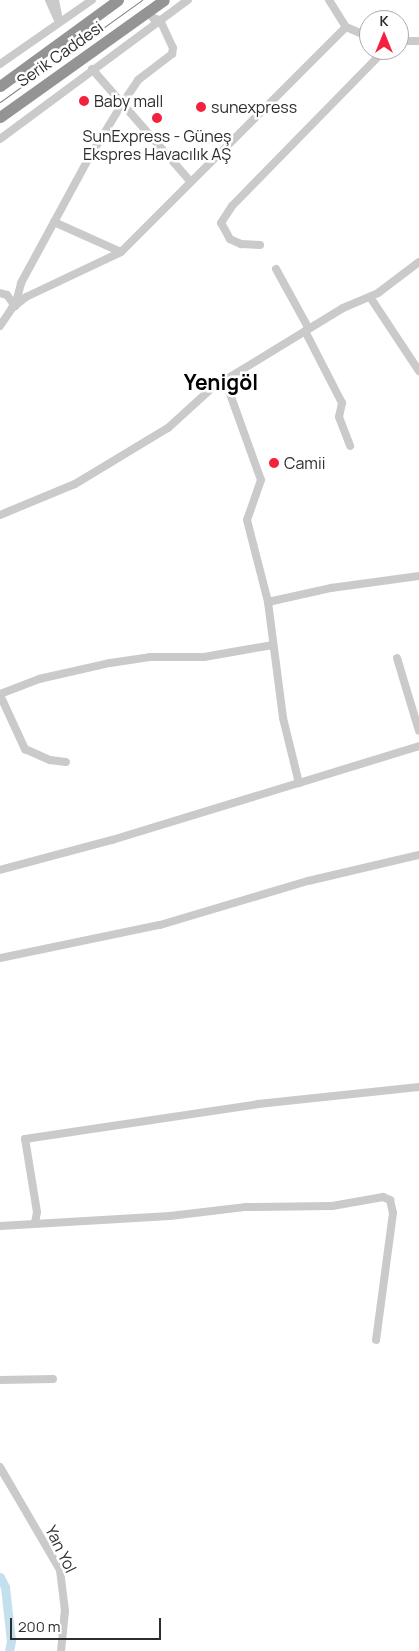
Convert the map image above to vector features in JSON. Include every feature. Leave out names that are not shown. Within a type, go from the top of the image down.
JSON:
[{"type":"highway","name":"Serik Caddesi","points":[[0,86],[118,0]]},
{"type":"highway","name":"Serik Caddesi","points":[[1,117],[162,1]]},
{"type":"street","points":[[49,0],[59,22]]},
{"type":"street","points":[[55,0],[59,22]]},
{"type":"street","points":[[0,64],[92,0]]},
{"type":"street","points":[[0,139],[92,69],[188,0]]},
{"type":"street","points":[[328,0],[346,27],[359,33]]},
{"type":"street","points":[[162,1],[168,14]]},
{"type":"street","points":[[15,306],[21,284],[54,222],[122,104],[138,80],[172,54],[173,48],[160,20],[153,18],[148,11]]},
{"type":"street","points":[[0,326],[15,306],[26,297],[121,252],[346,27]]},
{"type":"street","points":[[260,244],[241,244],[230,239],[221,223],[232,206],[375,60]]},
{"type":"street","points":[[92,69],[190,181]]},
{"type":"street","points":[[54,222],[121,252]]},
{"type":"street","points":[[0,515],[75,484],[168,428],[212,388],[343,308],[370,297],[419,262]]},
{"type":"street","points":[[276,269],[342,403],[339,417],[350,446]]},
{"type":"street","points":[[0,293],[7,296],[15,306]]},
{"type":"street","points":[[370,297],[419,371]]},
{"type":"street","points":[[225,380],[261,480],[247,520],[268,602],[283,718],[299,783]]},
{"type":"street","points":[[268,602],[331,588],[419,576]]},
{"type":"street","points":[[66,762],[50,760],[25,749],[0,695],[38,678],[110,663],[150,657],[204,657],[274,644]]},
{"type":"street","points":[[397,658],[419,731]]},
{"type":"street","points":[[0,870],[112,840],[419,746]]},
{"type":"street","points":[[0,958],[160,925],[308,881],[419,855]]},
{"type":"street","points":[[35,1224],[37,1212],[25,1139],[258,1104],[419,1087]]},
{"type":"street","points":[[0,1226],[170,1216],[246,1207],[332,1206],[383,1197],[390,1200],[393,1213],[376,1340]]},
{"type":"street","points":[[0,1380],[53,1379]]},
{"type":"street","name":"Yan Yol","points":[[0,1468],[60,1570],[65,1594],[61,1651]]},
{"type":"waterway","points":[[0,1475],[15,1500]]},
{"type":"waterway","points":[[0,1577],[5,1587],[11,1641],[9,1651]]},
{"type":"waterway","points":[[59,1636],[61,1608]]},
{"type":"tram line","points":[[0,102],[142,0]]},
{"type":"place","name":"Baby mall","points":[[84,101]]},
{"type":"place","name":"sunexpress","points":[[201,107]]},
{"type":"place","name":"SunExpress - Güneş Ekspres Havacılık AŞ","points":[[157,118]]},
{"type":"place","name":"Camii","points":[[274,463]]},
{"type":"district","name":"Yenigöl","points":[[221,382]]}]
